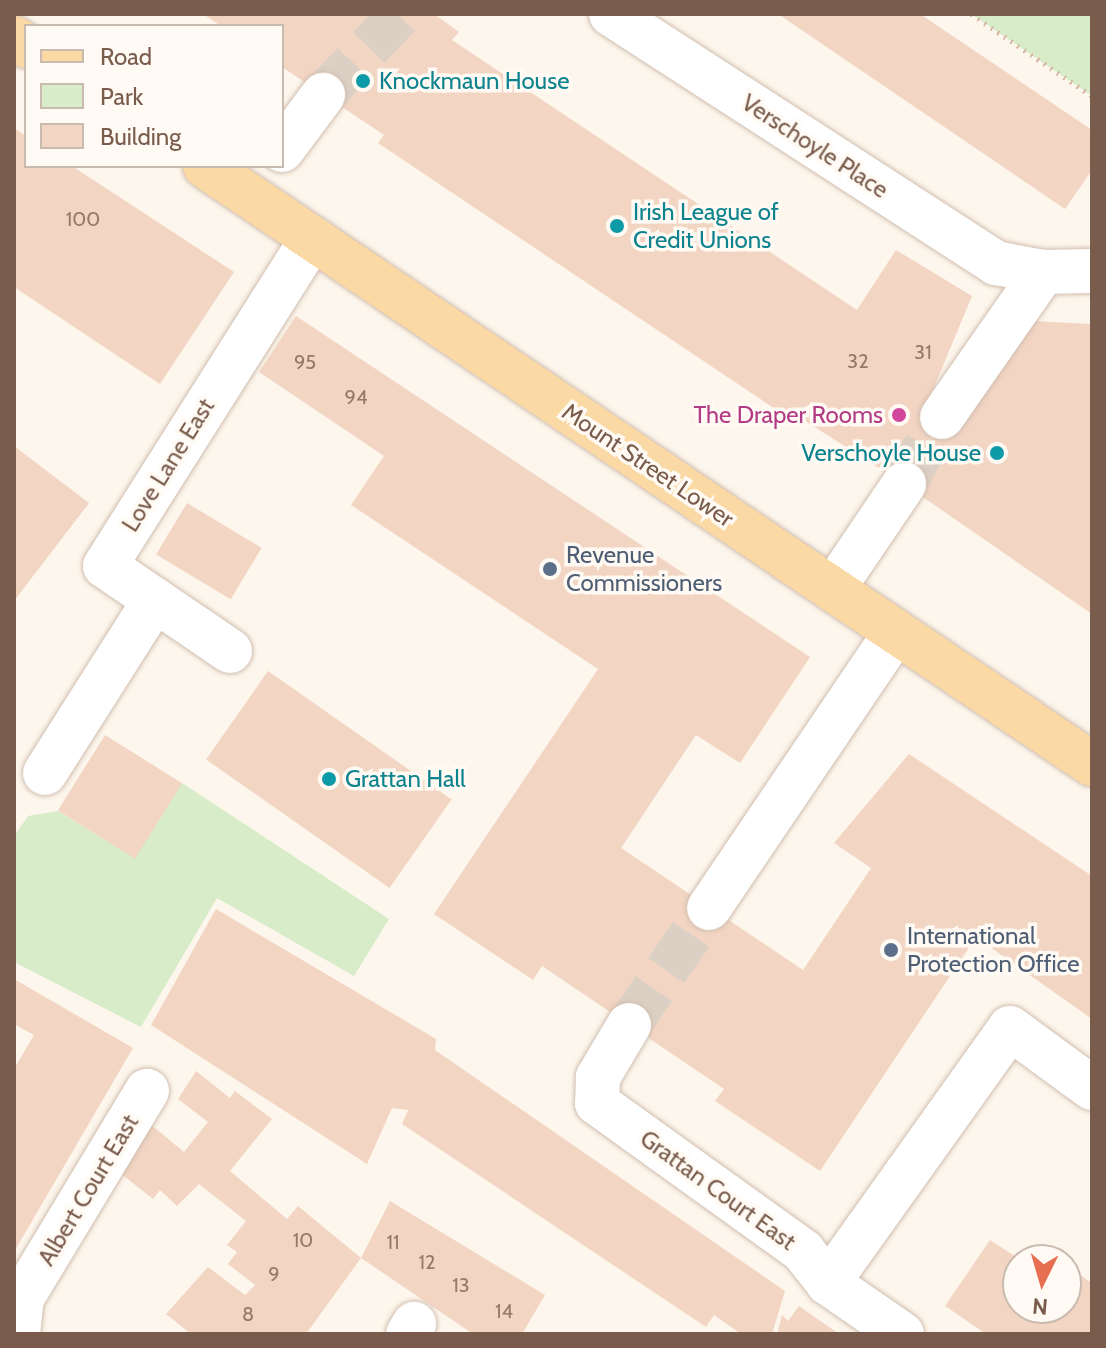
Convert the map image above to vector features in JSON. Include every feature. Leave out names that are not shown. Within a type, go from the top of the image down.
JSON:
[{"type":"main road","name":"Mount Street Lower","points":[[213,168],[259,180],[312,238],[1092,764]]},
{"type":"street","name":"Verschoyle Place","points":[[611,14],[980,253],[1033,270]]},
{"type":"street","points":[[284,147],[323,95]]},
{"type":"street","name":"Love Lane East","points":[[230,651],[105,566],[312,238]]},
{"type":"street","points":[[942,417],[1033,270],[1092,271]]},
{"type":"street","points":[[833,589],[904,484]]},
{"type":"street","points":[[45,773],[155,600]]},
{"type":"street","points":[[709,908],[896,632]]},
{"type":"street","name":"Grattan Court East","points":[[629,1025],[598,1077],[597,1103],[803,1251],[828,1283],[902,1334]]},
{"type":"street","points":[[828,1283],[1010,1028],[1092,1088]]},
{"type":"street","name":"Albert Court East","points":[[18,1334],[22,1298],[147,1091]]},
{"type":"path","points":[[971,14],[1092,96]]},
{"type":"green space","points":[[971,14],[1092,14],[1092,96]]},
{"type":"green space","points":[[182,783],[389,919],[354,976],[217,898],[141,1027],[14,962],[14,836],[28,816],[58,811],[135,858]]},
{"type":"building","points":[[203,14],[434,14],[459,32],[452,40],[857,310],[896,250],[972,296],[925,409],[1032,321],[1092,324],[1092,614],[904,484],[791,412],[787,417],[378,143],[384,135],[284,68],[284,24],[218,24]]},
{"type":"building","points":[[778,14],[920,14],[1092,130],[1092,170],[1065,209]]},
{"type":"building","points":[[14,128],[24,135],[24,168],[75,168],[234,272],[160,384],[14,287]]},
{"type":"building","points":[[296,316],[810,657],[740,763],[696,735],[621,848],[803,970],[871,868],[834,843],[909,754],[1092,876],[1092,1019],[976,937],[820,1171],[715,1101],[724,1089],[542,966],[533,980],[434,914],[598,669],[351,505],[384,456],[259,372]]},
{"type":"building","points":[[14,446],[89,503],[14,601]]},
{"type":"building","points":[[187,503],[262,548],[231,599],[156,554]]},
{"type":"building","name":"Grattan Hall","points":[[268,671],[451,799],[390,888],[206,759]]},
{"type":"building","points":[[105,735],[182,783],[135,859],[58,810]]},
{"type":"building","points":[[216,909],[436,1039],[435,1050],[785,1291],[772,1334],[741,1334],[714,1315],[706,1327],[402,1124],[408,1110],[392,1108],[367,1164],[151,1025]]},
{"type":"building","points":[[14,979],[133,1048],[14,1252],[14,1069],[34,1035],[14,1024]]},
{"type":"building","points":[[196,1071],[230,1098],[235,1091],[272,1119],[230,1171],[287,1219],[298,1206],[361,1258],[306,1334],[191,1334],[166,1314],[208,1267],[245,1295],[255,1285],[228,1264],[237,1252],[227,1245],[246,1221],[199,1184],[177,1206],[160,1190],[153,1199],[119,1172],[149,1123],[184,1152],[208,1122],[178,1099]]},
{"type":"building","points":[[390,1201],[545,1295],[522,1334],[473,1334],[361,1258]]},
{"type":"building","points":[[990,1240],[1002,1248],[1002,1324],[1082,1324],[1082,1276],[1092,1283],[1092,1334],[986,1334],[945,1306]]},
{"type":"building","points":[[799,1306],[839,1334],[777,1334],[782,1315],[788,1321]]},
{"type":"tunnel","points":[[323,95],[401,14]]},
{"type":"tunnel","points":[[904,484],[942,417]]},
{"type":"tunnel","points":[[629,1025],[709,908]]},
{"type":"place","name":"Knockmaun House","points":[[363,81]]},
{"type":"place","name":"Irish League of Credit Unions","points":[[617,226]]},
{"type":"place","name":"The Draper Rooms","points":[[899,415]]},
{"type":"place","name":"Verschoyle House","points":[[997,453]]},
{"type":"place","name":"Revenue Commissioners","points":[[550,569]]},
{"type":"place","name":"Grattan Hall","points":[[329,779]]},
{"type":"place","name":"International Protection Office","points":[[891,950]]}]
